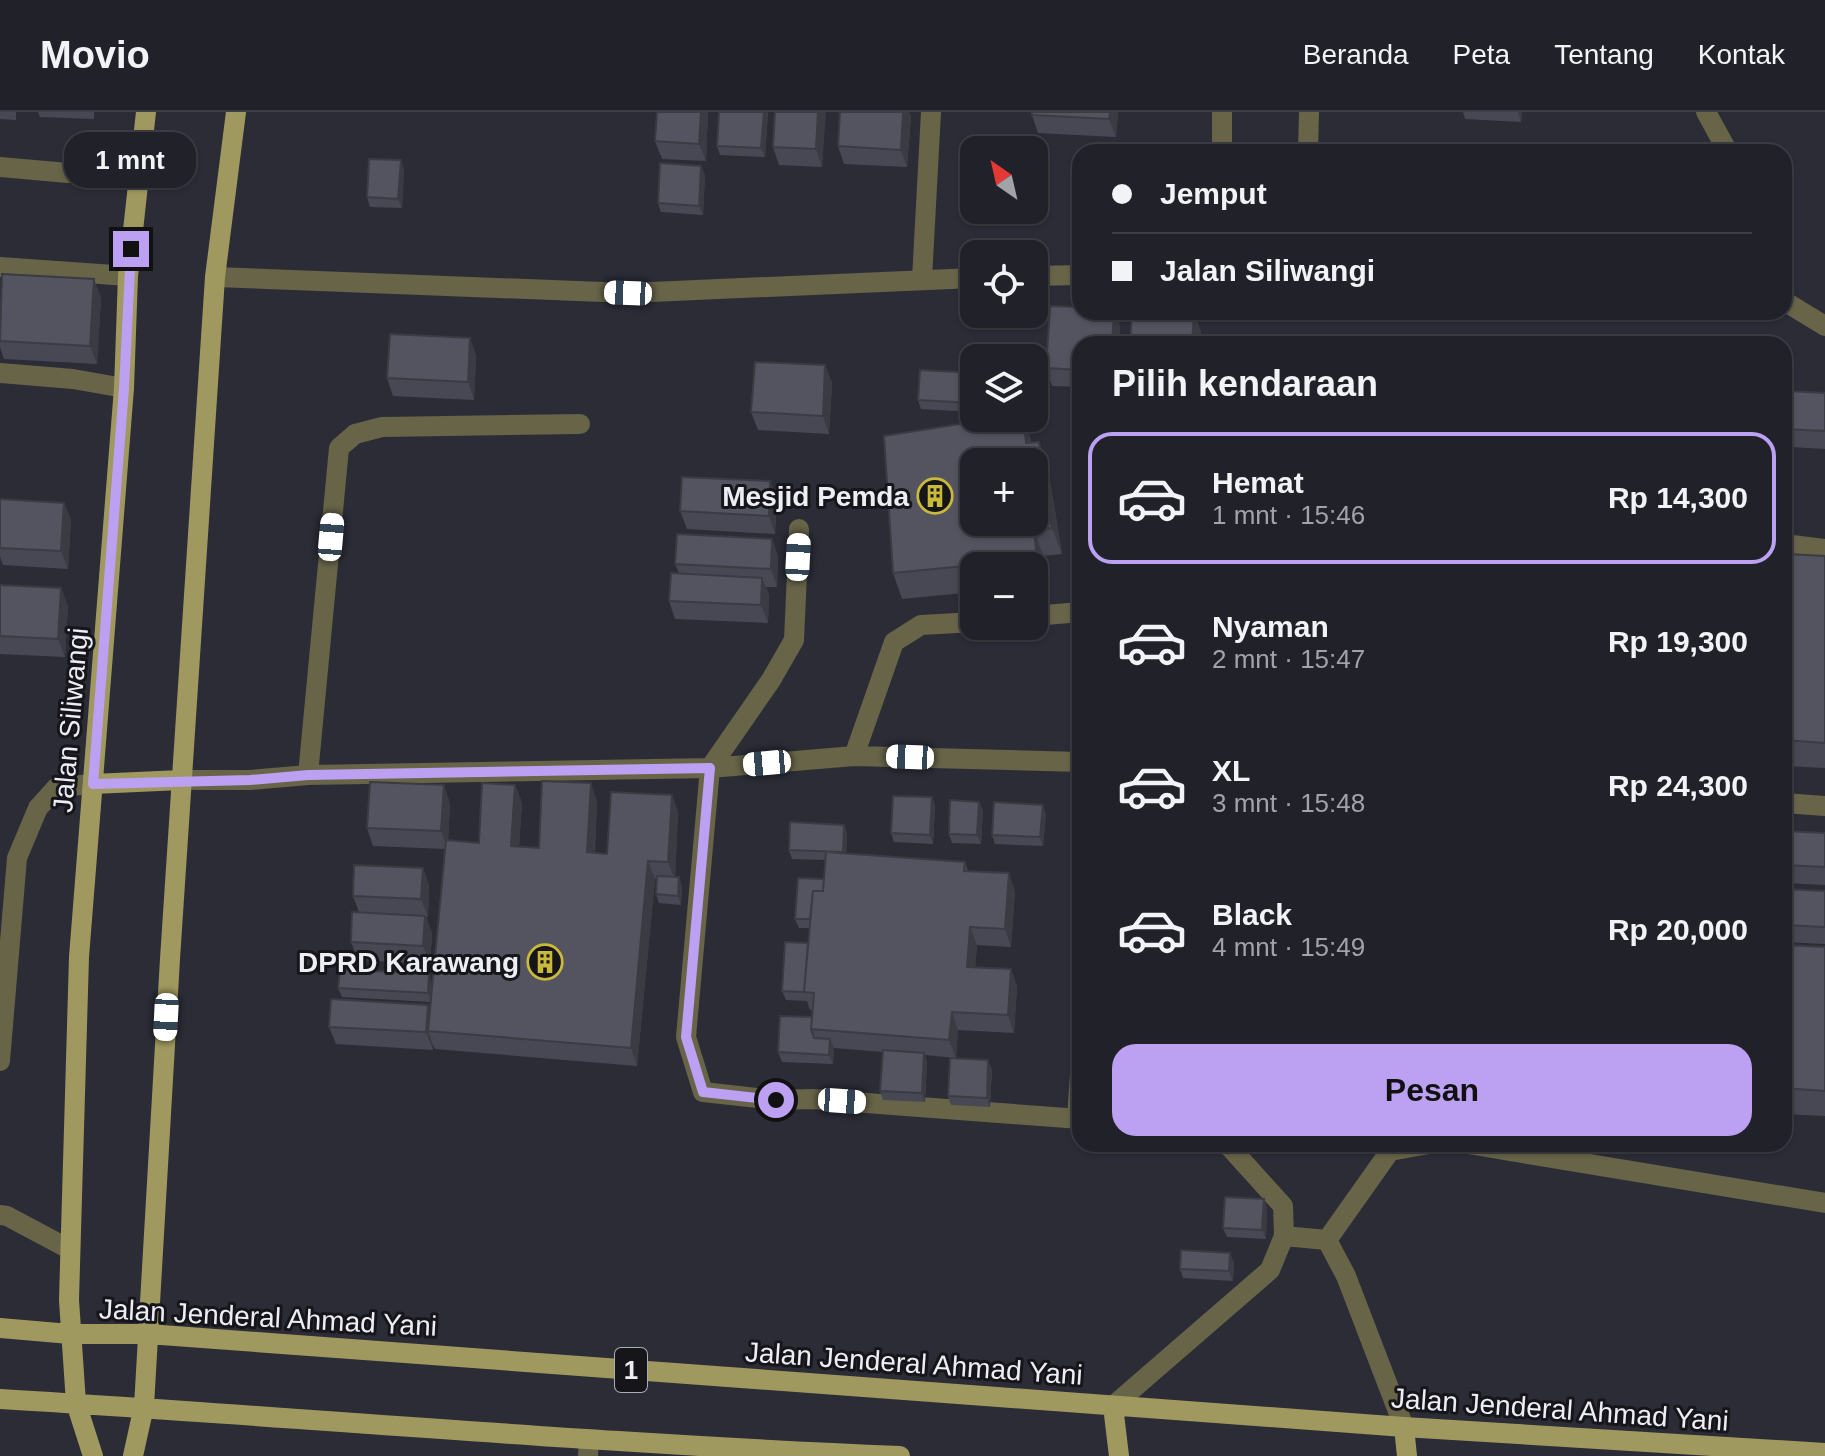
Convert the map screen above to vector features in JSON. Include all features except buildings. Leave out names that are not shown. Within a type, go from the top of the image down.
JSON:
[{"type":"main road","name":"Jalan Siliwangi","points":[[93,1456],[76,1403],[70,1334],[69,1249],[79,957],[124,388],[128,276],[146,112]]},
{"type":"main road","points":[[133,1456],[144,1406],[215,277],[236,112]]},
{"type":"main road","points":[[93,784],[181,780]]},
{"type":"main road","name":"Jalan Jenderal Ahmad Yani","points":[[0,1328],[70,1334],[148,1334],[1404,1427],[1825,1453]]},
{"type":"main road","points":[[0,1399],[144,1406],[589,1448],[900,1456]]},
{"type":"main road","points":[[1113,1406],[1119,1456]]},
{"type":"main road","points":[[1404,1427],[1407,1456]]},
{"type":"street","points":[[922,279],[931,112]]},
{"type":"street","points":[[1222,112],[1222,144]]},
{"type":"street","points":[[1308,144],[1309,112]]},
{"type":"street","points":[[1706,112],[1724,144]]},
{"type":"street","points":[[0,167],[68,173]]},
{"type":"street","points":[[0,267],[128,276]]},
{"type":"street","points":[[1048,276],[1072,275]]},
{"type":"street","points":[[215,277],[628,293],[960,278]]},
{"type":"street","points":[[1792,306],[1825,326]]},
{"type":"street","points":[[0,373],[73,379],[124,388]]},
{"type":"street","points":[[308,775],[339,448],[355,434],[382,427],[580,424]]},
{"type":"street","points":[[799,529],[794,640],[771,680],[710,768],[686,1037],[703,1092],[776,1100],[813,1099],[1072,1118]]},
{"type":"street","points":[[1792,545],[1825,549]]},
{"type":"street","points":[[1048,615],[1072,613]]},
{"type":"street","points":[[854,756],[894,642],[921,625],[960,623]]},
{"type":"street","points":[[181,780],[710,768],[854,756],[1072,762]]},
{"type":"street","points":[[0,1061],[17,858],[38,808],[57,787],[93,784]]},
{"type":"street","points":[[1792,804],[1825,806]]},
{"type":"street","points":[[1113,1406],[1270,1270],[1284,1236],[1283,1206],[1234,1152]]},
{"type":"street","points":[[1327,1240],[1389,1152]]},
{"type":"street","points":[[1558,1152],[1825,1203]]},
{"type":"street","points":[[0,1215],[69,1249]]},
{"type":"street","points":[[1284,1236],[1327,1240]]},
{"type":"street","points":[[1327,1240],[1346,1276],[1404,1427]]},
{"type":"place","name":"Mesjid Pemda","points":[[935,496]]},
{"type":"place","name":"DPRD Karawang","points":[[545,962]]},
{"type":"route","points":[[131,249],[124,388],[93,784],[250,780],[308,775],[710,768],[686,1037],[703,1092],[776,1100]]}]
